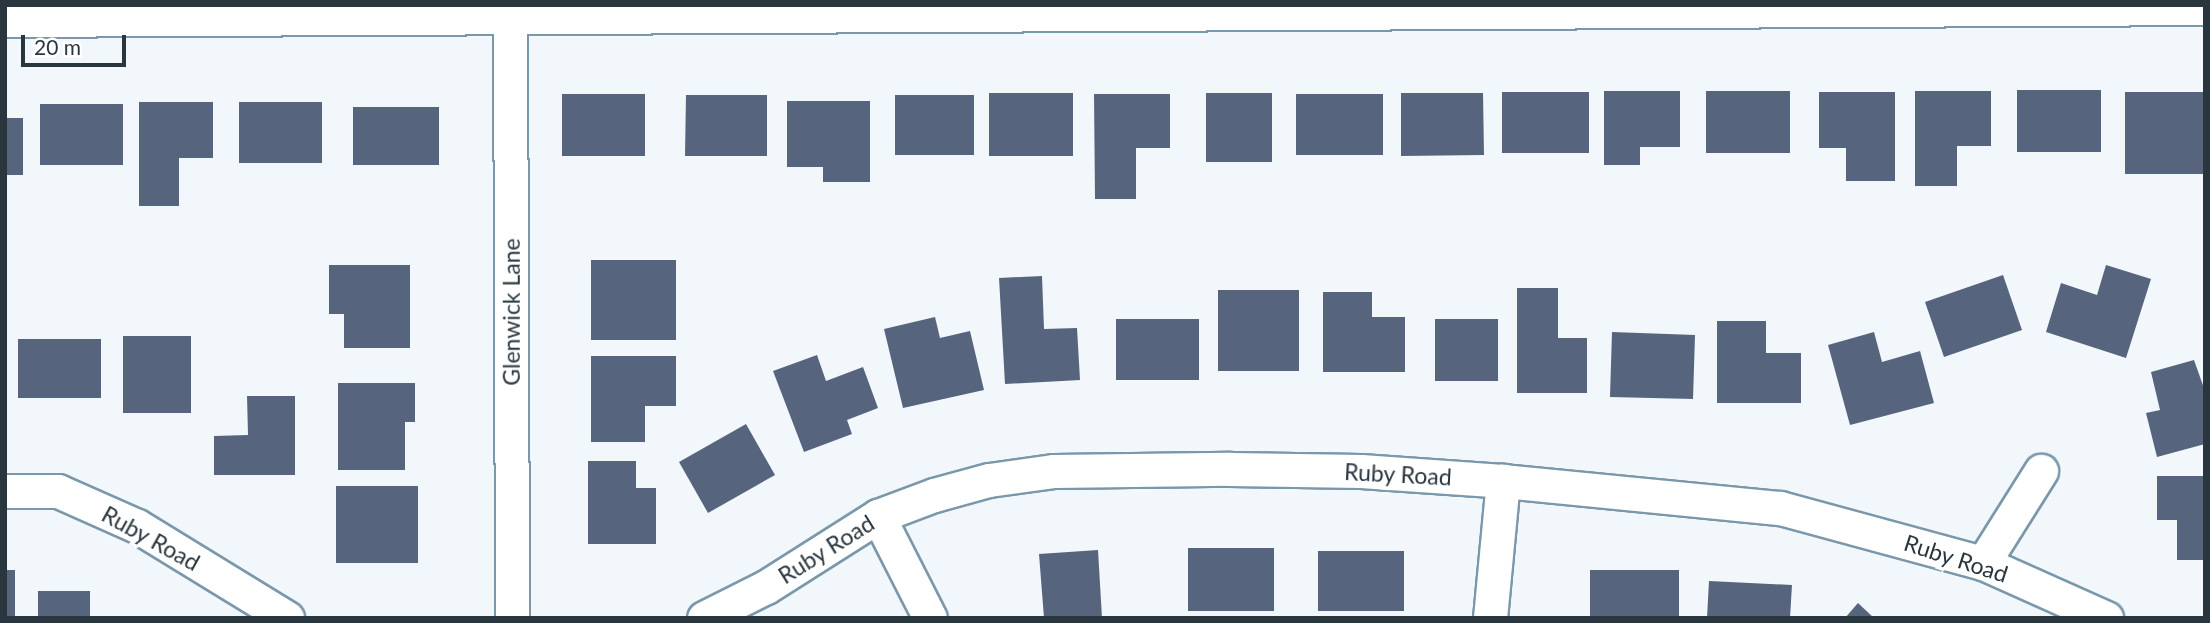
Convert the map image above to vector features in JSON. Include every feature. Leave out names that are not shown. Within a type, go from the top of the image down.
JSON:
[{"type":"street","points":[[5,20],[510,11],[2205,8]]},
{"type":"street","name":"Glenwick Lane","points":[[510,11],[512,618]]},
{"type":"street","name":"Ruby Road","points":[[704,618],[766,587],[878,516],[978,483],[1054,471],[1361,471],[1503,481],[1780,508],[1983,563],[2094,615]]},
{"type":"street","points":[[1983,563],[2041,471]]},
{"type":"street","points":[[1490,618],[1503,481]]},
{"type":"street","name":"Ruby Road","points":[[5,491],[58,491],[137,526],[288,618]]},
{"type":"street","points":[[878,516],[930,618]]},
{"type":"building","points":[[2017,90],[2101,90],[2101,152],[2017,152]]},
{"type":"building","points":[[1604,91],[1680,91],[1680,147],[1640,147],[1640,165],[1604,165]]},
{"type":"building","points":[[1706,91],[1790,91],[1790,153],[1706,153]]},
{"type":"building","points":[[1915,91],[1991,91],[1991,146],[1957,146],[1957,186],[1915,186]]},
{"type":"building","points":[[1502,92],[1589,92],[1589,153],[1502,153]]},
{"type":"building","points":[[1819,92],[1895,92],[1895,181],[1846,181],[1846,148],[1819,148]]},
{"type":"building","points":[[2125,92],[2205,92],[2205,174],[2125,174]]},
{"type":"building","points":[[989,93],[1073,93],[1073,156],[989,156]]},
{"type":"building","points":[[1206,93],[1272,93],[1272,162],[1206,162]]},
{"type":"building","points":[[1401,93],[1483,93],[1484,155],[1401,156]]},
{"type":"building","points":[[562,94],[645,94],[645,156],[562,156]]},
{"type":"building","points":[[1094,94],[1170,94],[1170,148],[1136,148],[1136,199],[1095,199]]},
{"type":"building","points":[[1296,94],[1383,94],[1383,155],[1296,155]]},
{"type":"building","points":[[686,95],[767,95],[767,156],[685,156]]},
{"type":"building","points":[[895,95],[974,95],[974,155],[895,155]]},
{"type":"building","points":[[787,101],[870,101],[870,182],[823,182],[823,167],[787,167]]},
{"type":"building","points":[[139,102],[213,102],[213,158],[179,158],[179,206],[139,206]]},
{"type":"building","points":[[239,102],[322,102],[322,163],[239,163]]},
{"type":"building","points":[[40,104],[123,104],[123,165],[40,165]]},
{"type":"building","points":[[353,107],[439,107],[439,165],[353,165]]},
{"type":"building","points":[[5,118],[23,118],[23,175],[5,175]]},
{"type":"building","points":[[591,260],[676,260],[676,340],[591,340]]},
{"type":"building","points":[[329,265],[410,265],[410,348],[344,348],[344,314],[329,314]]},
{"type":"building","points":[[2106,265],[2151,279],[2126,358],[2046,332],[2061,283],[2097,295]]},
{"type":"building","points":[[2003,275],[2022,330],[1944,357],[1925,302]]},
{"type":"building","points":[[1042,276],[1044,329],[1077,328],[1080,380],[1005,384],[999,278]]},
{"type":"building","points":[[1517,288],[1558,288],[1558,338],[1587,338],[1587,393],[1517,393]]},
{"type":"building","points":[[1218,290],[1299,290],[1299,371],[1218,371]]},
{"type":"building","points":[[1323,292],[1372,292],[1372,317],[1405,317],[1405,372],[1323,372]]},
{"type":"building","points":[[935,317],[940,338],[970,331],[984,390],[903,408],[884,329]]},
{"type":"building","points":[[1116,319],[1199,319],[1199,380],[1116,380]]},
{"type":"building","points":[[1435,319],[1498,319],[1498,381],[1435,381]]},
{"type":"building","points":[[1717,321],[1766,321],[1766,353],[1801,353],[1801,403],[1717,403]]},
{"type":"building","points":[[1612,332],[1695,335],[1693,399],[1610,397]]},
{"type":"building","points":[[1874,332],[1882,362],[1920,351],[1934,403],[1850,425],[1828,345]]},
{"type":"building","points":[[123,336],[191,336],[191,413],[123,413]]},
{"type":"building","points":[[18,339],[101,339],[101,398],[18,398]]},
{"type":"building","points":[[817,355],[826,381],[863,367],[878,408],[847,420],[852,434],[804,452],[773,371]]},
{"type":"building","points":[[591,356],[676,356],[676,406],[645,406],[645,442],[591,442]]},
{"type":"building","points":[[2194,360],[2205,391],[2205,444],[2157,457],[2146,413],[2160,410],[2151,372]]},
{"type":"building","points":[[338,383],[415,383],[415,422],[405,422],[405,470],[338,470]]},
{"type":"building","points":[[247,396],[295,396],[295,475],[214,475],[214,436],[248,435]]},
{"type":"building","points":[[746,424],[775,475],[708,513],[679,462]]},
{"type":"building","points":[[588,461],[636,461],[636,488],[656,488],[656,544],[588,544]]},
{"type":"building","points":[[2157,476],[2205,476],[2205,560],[2177,560],[2177,520],[2157,520]]},
{"type":"building","points":[[336,486],[418,486],[418,563],[336,563]]},
{"type":"building","points":[[1188,548],[1274,548],[1274,611],[1188,611]]},
{"type":"building","points":[[1098,550],[1102,618],[1044,618],[1039,554]]},
{"type":"building","points":[[1318,551],[1404,551],[1404,611],[1318,611]]},
{"type":"building","points":[[5,570],[15,570],[15,618],[5,618]]},
{"type":"building","points":[[1590,570],[1679,570],[1679,618],[1590,618]]},
{"type":"building","points":[[1709,581],[1792,585],[1790,618],[1707,618]]},
{"type":"building","points":[[38,591],[90,591],[90,618],[38,618]]},
{"type":"building","points":[[1858,603],[1874,618],[1845,618]]}]
